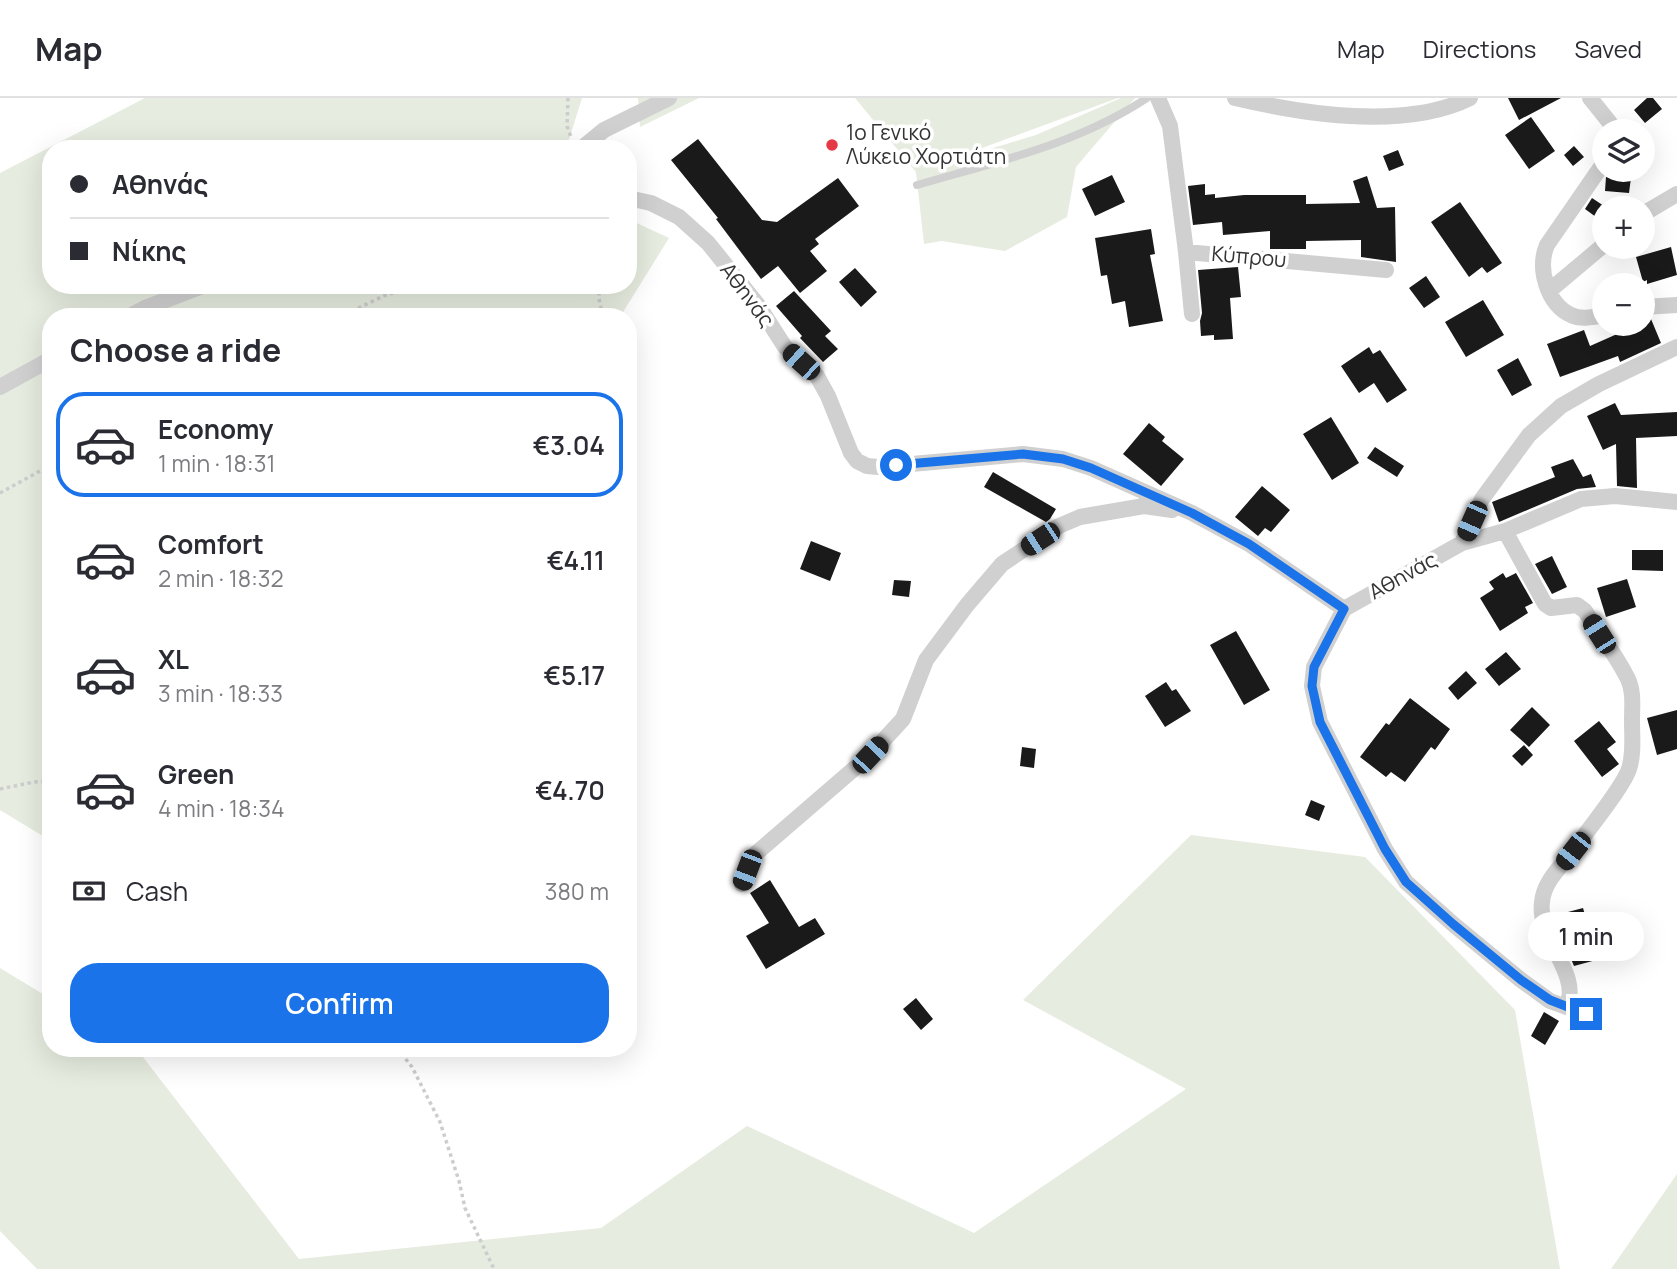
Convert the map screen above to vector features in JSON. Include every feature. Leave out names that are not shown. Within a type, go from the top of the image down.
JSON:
[{"type":"street","points":[[582,140],[669,98]]},
{"type":"street","name":"Κύπρου","points":[[1158,98],[1170,126],[1186,252],[1386,270]]},
{"type":"street","points":[[1235,98],[1298,112],[1352,117],[1412,113],[1458,104],[1470,98]]},
{"type":"street","points":[[1590,98],[1608,119]]},
{"type":"street","points":[[1592,180],[1545,249],[1544,273],[1549,292],[1560,306],[1570,315],[1592,317]]},
{"type":"street","points":[[1655,207],[1677,194]]},
{"type":"street","name":"Αθηνάς","points":[[637,200],[651,203],[679,217],[708,243],[758,305],[785,347],[817,376],[851,453],[858,461],[867,466],[878,467],[1023,454],[1063,459],[1091,468],[1192,513],[1249,544],[1344,609],[1462,543],[1482,499],[1529,435],[1561,405],[1677,347]]},
{"type":"street","points":[[1186,252],[1192,314]]},
{"type":"street","points":[[1549,292],[1592,255]]},
{"type":"street","points":[[145,308],[182,294]]},
{"type":"street","points":[[1655,306],[1677,305]]},
{"type":"street","points":[[0,387],[42,364]]},
{"type":"street","points":[[1462,543],[1505,531],[1581,499],[1615,496],[1677,502]]},
{"type":"street","points":[[742,884],[753,856],[870,755],[903,719],[926,660],[1002,564],[1059,526],[1080,517],[1144,506],[1192,513]]},
{"type":"street","points":[[1505,531],[1545,604],[1551,608],[1577,605],[1585,611],[1628,679],[1632,693],[1632,754],[1629,770],[1547,884],[1542,898],[1541,915],[1545,930],[1571,991],[1567,1007]]},
{"type":"street","points":[[1344,609],[1314,667],[1312,686],[1320,722],[1385,849],[1406,882],[1521,980],[1550,1000],[1586,1014]]},
{"type":"lane","points":[[917,185],[1040,149],[1096,126],[1147,98]]},
{"type":"path","points":[[568,98],[567,126],[574,140]]},
{"type":"path","points":[[358,308],[388,294]]},
{"type":"path","points":[[0,493],[42,470]]},
{"type":"path","points":[[0,789],[42,782]]},
{"type":"path","points":[[404,1057],[440,1122],[465,1208],[494,1269]]},
{"type":"shaded area","points":[[145,98],[582,98],[569,140],[64,140]]},
{"type":"shaded area","points":[[638,98],[699,98],[640,127]]},
{"type":"shaded area","points":[[855,98],[1118,98],[936,165],[1036,135],[1121,98],[1135,98],[1076,167],[1067,217],[1005,251],[942,241],[924,244],[916,172]]},
{"type":"shaded area","points":[[42,151],[42,294],[634,294],[626,308],[42,308],[42,836],[0,810],[0,173]]},
{"type":"shaded area","points":[[637,223],[669,238],[637,290]]},
{"type":"shaded area","points":[[1191,835],[1365,857],[1515,1010],[1560,1269],[37,1269],[0,1231],[0,968],[42,994],[42,1057],[143,1057],[299,1259],[601,1228],[747,1126],[974,1233],[1186,1089],[1023,1000]]},
{"type":"shaded area","points":[[1677,1174],[1677,1269],[1611,1269]]},
{"type":"building","points":[[1508,98],[1561,98],[1519,120]]},
{"type":"building","points":[[1647,98],[1653,98],[1662,109],[1650,119],[1642,119],[1634,110]]},
{"type":"building","points":[[1531,117],[1555,151],[1529,169],[1505,135]]},
{"type":"building","points":[[698,139],[762,220],[777,222],[838,178],[859,206],[815,239],[819,244],[810,251],[827,271],[800,293],[778,266],[761,279],[716,219],[718,218],[671,160]]},
{"type":"building","points":[[1574,146],[1584,157],[1573,166],[1564,155]]},
{"type":"building","points":[[1398,150],[1404,165],[1389,171],[1383,156]]},
{"type":"building","points":[[1112,175],[1125,202],[1095,216],[1082,189]]},
{"type":"building","points":[[1367,176],[1377,208],[1395,207],[1396,262],[1361,257],[1361,240],[1306,241],[1306,249],[1270,249],[1270,231],[1223,235],[1222,222],[1193,225],[1188,186],[1205,184],[1205,195],[1215,194],[1215,198],[1306,195],[1306,204],[1360,203],[1353,181]]},
{"type":"building","points":[[1606,182],[1630,182],[1629,193],[1605,191]]},
{"type":"building","points":[[1592,198],[1592,214],[1585,209]]},
{"type":"building","points":[[1460,202],[1502,263],[1487,273],[1482,267],[1469,277],[1431,222]]},
{"type":"building","points":[[1151,229],[1155,254],[1150,255],[1163,321],[1129,327],[1125,301],[1112,304],[1107,275],[1101,276],[1095,238]]},
{"type":"building","points":[[1671,247],[1677,275],[1655,282],[1655,273],[1640,273],[1637,259],[1655,259],[1655,252]]},
{"type":"building","points":[[1238,267],[1241,297],[1230,298],[1233,339],[1214,340],[1214,335],[1201,336],[1198,270]]},
{"type":"building","points":[[855,268],[877,292],[861,307],[839,282]]},
{"type":"building","points":[[1426,276],[1440,297],[1424,308],[1409,288]]},
{"type":"building","points":[[794,291],[831,331],[825,336],[838,349],[823,362],[800,338],[802,336],[776,306]]},
{"type":"building","points":[[1483,300],[1504,335],[1466,357],[1445,322]]},
{"type":"building","points":[[1655,329],[1661,343],[1620,362],[1618,356],[1560,377],[1547,344],[1584,330],[1590,346],[1613,336],[1655,336]]},
{"type":"building","points":[[1369,347],[1373,354],[1380,350],[1407,390],[1387,403],[1374,383],[1359,393],[1341,366]]},
{"type":"building","points":[[1518,358],[1532,385],[1512,396],[1497,370]]},
{"type":"building","points":[[1615,403],[1621,415],[1677,412],[1677,436],[1636,438],[1637,488],[1617,486],[1616,444],[1603,450],[1587,416]]},
{"type":"building","points":[[1331,417],[1359,463],[1332,480],[1303,434]]},
{"type":"building","points":[[1149,423],[1165,437],[1162,441],[1184,459],[1161,486],[1123,454]]},
{"type":"building","points":[[1375,447],[1404,466],[1397,477],[1367,458]]},
{"type":"building","points":[[1573,459],[1583,477],[1591,474],[1596,487],[1577,489],[1499,522],[1492,502],[1555,477],[1551,467]]},
{"type":"building","points":[[993,472],[1056,509],[1050,519],[1046,522],[984,487]]},
{"type":"building","points":[[1262,486],[1290,510],[1271,532],[1265,528],[1258,536],[1235,517]]},
{"type":"building","points":[[811,541],[841,553],[830,581],[800,569]]},
{"type":"building","points":[[1632,550],[1663,550],[1663,571],[1632,570]]},
{"type":"building","points":[[1552,556],[1567,587],[1552,594],[1535,564]]},
{"type":"building","points":[[1503,573],[1506,578],[1516,573],[1533,603],[1525,607],[1528,613],[1500,631],[1480,598],[1494,589],[1489,582]]},
{"type":"building","points":[[1627,579],[1636,607],[1606,617],[1597,588]]},
{"type":"building","points":[[894,580],[911,581],[909,597],[892,595]]},
{"type":"building","points":[[1236,631],[1270,690],[1244,705],[1210,645]]},
{"type":"building","points":[[1506,652],[1521,669],[1499,686],[1485,669]]},
{"type":"building","points":[[1466,671],[1477,683],[1458,700],[1448,688]]},
{"type":"building","points":[[1166,682],[1172,691],[1176,689],[1191,711],[1165,727],[1145,696]]},
{"type":"building","points":[[1410,698],[1450,729],[1435,750],[1431,747],[1405,782],[1391,772],[1386,777],[1360,757],[1386,723],[1389,725]]},
{"type":"building","points":[[1532,707],[1550,725],[1529,747],[1510,730]]},
{"type":"building","points":[[1677,710],[1677,749],[1657,755],[1647,718]]},
{"type":"building","points":[[1599,721],[1616,742],[1607,749],[1619,764],[1602,777],[1574,741]]},
{"type":"building","points":[[1524,745],[1533,755],[1522,766],[1512,756]]},
{"type":"building","points":[[1022,747],[1036,749],[1034,768],[1020,766]]},
{"type":"building","points":[[1311,800],[1325,806],[1319,821],[1305,815]]},
{"type":"building","points":[[770,880],[799,927],[815,918],[825,934],[766,969],[746,936],[769,923],[750,893]]},
{"type":"building","points":[[1583,908],[1592,939],[1616,932],[1622,953],[1574,966],[1553,916]]},
{"type":"building","points":[[916,998],[933,1019],[921,1030],[903,1009]]},
{"type":"building","points":[[1544,1012],[1559,1021],[1545,1045],[1531,1036]]},
{"type":"place","name":"1ο Γενικό Λύκειο Χορτιάτη","points":[[832,145]]},
{"type":"route","points":[[896,465],[1023,454],[1063,459],[1091,468],[1192,513],[1249,544],[1344,609],[1321,648],[1314,667],[1312,686],[1320,722],[1385,849],[1406,882],[1521,980],[1550,1000],[1586,1014]]}]
